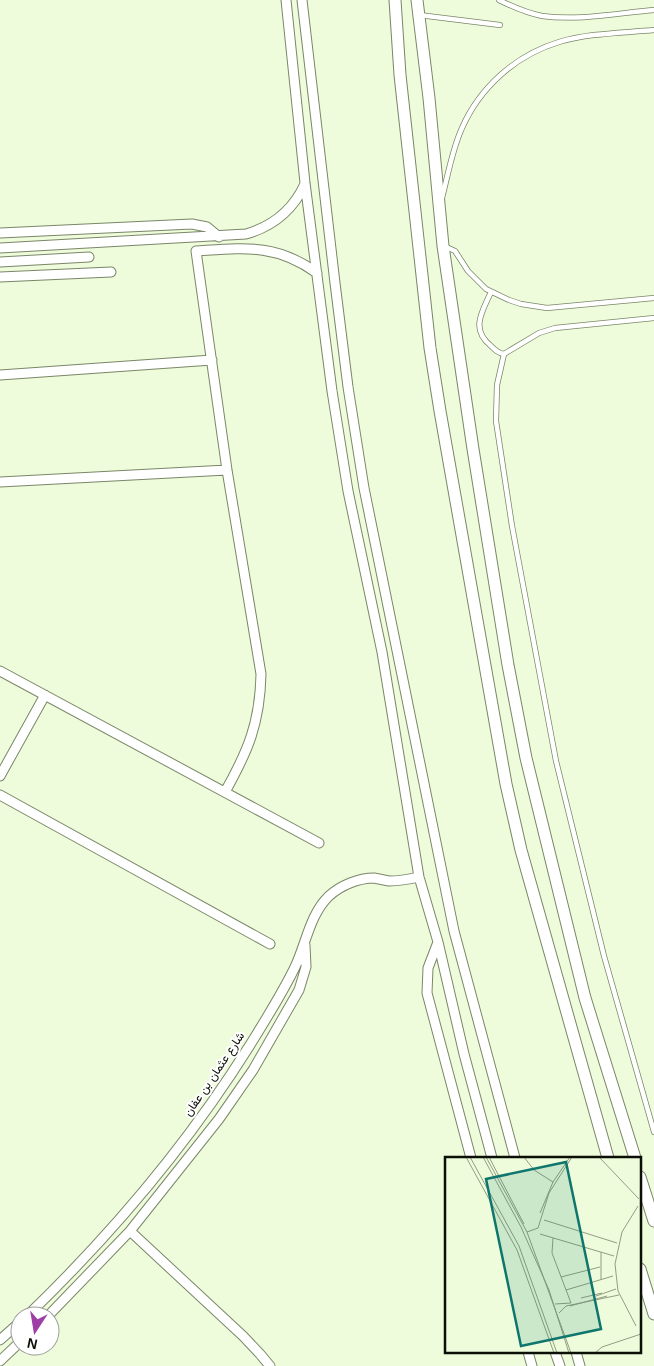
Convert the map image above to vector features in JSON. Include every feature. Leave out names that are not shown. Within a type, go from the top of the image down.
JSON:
[{"type":"street","points":[[286,0],[305,184],[332,391],[348,491],[382,652],[419,877],[438,942],[464,1054],[492,1157]]},
{"type":"street","points":[[302,0],[348,388],[364,488],[454,931],[515,1157]]},
{"type":"street","points":[[608,1157],[521,850],[506,784],[432,357],[400,75],[395,4],[417,7],[429,98],[443,246],[508,665],[526,758],[585,998],[635,1157]]},
{"type":"street","points":[[0,248],[246,234],[272,223],[286,212],[294,204],[305,184]]},
{"type":"street","points":[[0,233],[192,224],[207,227],[219,237]]},
{"type":"street","points":[[224,792],[242,761],[253,733],[259,704],[261,674],[227,470],[196,251],[249,248],[267,250],[296,259],[317,273]]},
{"type":"street","points":[[0,262],[89,257]]},
{"type":"street","points":[[0,277],[111,272]]},
{"type":"street","points":[[0,375],[212,360]]},
{"type":"street","points":[[0,482],[227,470]]},
{"type":"street","points":[[0,671],[319,844]]},
{"type":"street","points":[[0,776],[45,695]]},
{"type":"street","points":[[0,795],[270,944]]},
{"type":"street","name":"شارع عثمان بن عفان","points":[[37,1306],[68,1276],[144,1191],[179,1146],[245,1053],[286,985],[319,908],[343,886],[358,880],[374,878],[390,881],[419,877]]},
{"type":"street","points":[[438,942],[428,968],[427,993],[470,1157]]},
{"type":"street","points":[[58,1306],[130,1231],[219,1119],[257,1062],[299,990],[303,979],[306,956],[305,944]]},
{"type":"street","points":[[642,1183],[654,1221]]},
{"type":"street","points":[[130,1231],[243,1336],[270,1366]]},
{"type":"street","points":[[642,1275],[654,1314]]},
{"type":"street","points":[[0,1340],[10,1331]]},
{"type":"street","points":[[0,1361],[10,1352]]},
{"type":"street","points":[[556,1354],[560,1366]]},
{"type":"lane","points":[[499,0],[541,16],[568,17],[654,10]]},
{"type":"lane","points":[[417,7],[500,25]]},
{"type":"lane","points":[[440,209],[456,144],[462,128],[478,99],[501,74],[529,55],[560,42],[576,38],[654,30]]},
{"type":"lane","points":[[443,246],[455,251],[476,281],[491,292],[521,304],[547,308],[654,298]]},
{"type":"lane","points":[[491,292],[482,310],[479,328],[487,343],[504,354]]},
{"type":"lane","points":[[654,318],[555,328],[532,337],[504,354],[496,385],[497,430],[514,536],[556,761],[604,956],[654,1132]]}]
